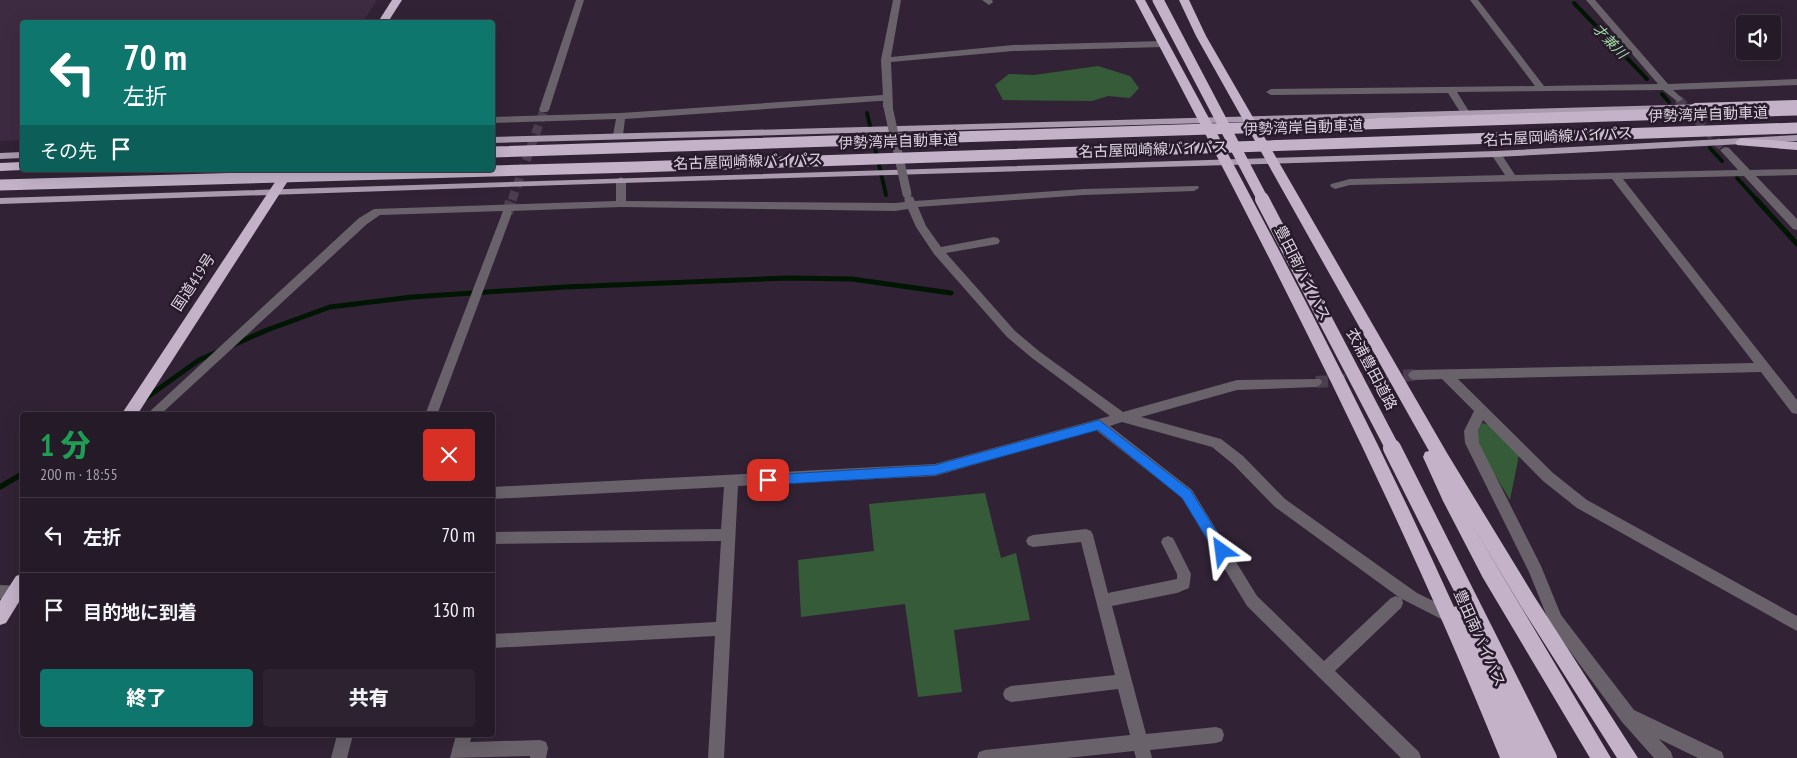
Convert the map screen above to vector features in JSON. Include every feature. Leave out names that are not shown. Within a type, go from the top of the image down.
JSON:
[{"type":"highway","points":[[384,20],[397,0]]},
{"type":"highway","name":"豊田南バイパス","points":[[1140,0],[1383,471],[1451,617],[1510,758]]},
{"type":"highway","name":"衣浦豊田道路","points":[[1152,0],[1370,421],[1537,758]]},
{"type":"highway","name":"衣浦豊田道路","points":[[1158,0],[1419,499],[1548,758]]},
{"type":"highway","points":[[1184,0],[1201,36],[1441,458],[1528,602],[1628,758]]},
{"type":"highway","points":[[1695,106],[1797,106]]},
{"type":"highway","name":"伊勢湾岸自動車道","points":[[495,152],[1797,106]]},
{"type":"highway","name":"伊勢湾岸自動車道","points":[[495,171],[1797,128]]},
{"type":"highway","points":[[1741,142],[1797,146]]},
{"type":"highway","points":[[0,167],[20,166]]},
{"type":"highway","name":"国道419号","points":[[131,412],[242,240],[276,194],[288,172]]},
{"type":"highway","name":"伊勢湾岸自動車道","points":[[0,185],[459,172]]},
{"type":"highway","name":"衣浦豊田道路","points":[[1402,389],[1436,468],[1465,526],[1543,664],[1601,758]]},
{"type":"highway","points":[[1383,471],[1450,593],[1530,758]]},
{"type":"highway","points":[[0,617],[15,590]]},
{"type":"main road","name":"名古屋岡崎線バイパス","points":[[495,140],[1695,106]]},
{"type":"main road","name":"名古屋岡崎線バイパス","points":[[0,201],[276,194],[621,180],[1496,154],[1797,138]]},
{"type":"main road","points":[[0,156],[20,155]]},
{"type":"street","points":[[544,110],[580,0]]},
{"type":"street","points":[[897,0],[894,7],[886,60],[888,103],[909,200],[921,227],[938,251],[1011,334],[1121,417],[1216,443],[1238,460],[1280,503],[1412,598],[1451,617]]},
{"type":"street","points":[[1474,0],[1542,89]]},
{"type":"street","points":[[1590,0],[1665,87],[1678,99]]},
{"type":"street","points":[[886,60],[1013,48],[1164,44]]},
{"type":"street","points":[[1271,92],[1665,87],[1797,82]]},
{"type":"street","points":[[1451,90],[1465,113]]},
{"type":"street","points":[[495,120],[621,116],[888,103]]},
{"type":"street","points":[[618,135],[621,116]]},
{"type":"street","points":[[1724,150],[1797,226]]},
{"type":"street","points":[[1496,154],[1512,178]]},
{"type":"street","points":[[1335,186],[1350,182],[1797,172]]},
{"type":"street","points":[[1616,176],[1797,409]]},
{"type":"street","points":[[621,180],[621,204]]},
{"type":"street","points":[[155,412],[265,313],[363,220],[378,212],[621,204],[895,207],[909,200],[1194,188]]},
{"type":"street","points":[[432,412],[506,213]]},
{"type":"street","points":[[938,251],[994,241]]},
{"type":"street","points":[[1414,375],[1763,367]]},
{"type":"street","points":[[1445,374],[1548,477],[1582,504],[1797,624]]},
{"type":"street","points":[[495,493],[935,470],[1099,425],[1237,384],[1316,382]]},
{"type":"street","points":[[1481,411],[1471,430],[1472,443],[1536,571],[1555,619],[1628,716],[1665,758]]},
{"type":"street","points":[[1099,425],[1187,494],[1252,602],[1413,758]]},
{"type":"street","points":[[716,758],[731,482]]},
{"type":"street","points":[[495,538],[729,535]]},
{"type":"street","points":[[1033,540],[1086,535],[1142,750]]},
{"type":"street","points":[[1103,601],[1184,583],[1184,574],[1168,542]]},
{"type":"street","points":[[1324,671],[1396,603]]},
{"type":"street","points":[[495,642],[723,628]]},
{"type":"street","points":[[1011,694],[1124,681]]},
{"type":"street","points":[[1628,716],[1716,758]]},
{"type":"street","points":[[985,758],[1142,750],[1216,735]]},
{"type":"street","points":[[339,758],[344,737]]},
{"type":"street","points":[[460,748],[540,748],[538,758]]},
{"type":"shaded area","points":[[0,0],[377,0],[364,20],[20,20],[20,140],[0,141]]},
{"type":"green space","points":[[1098,66],[1130,76],[1139,88],[1130,98],[1108,96],[1092,101],[1003,100],[995,85],[1009,74],[1034,75]]},
{"type":"green space","points":[[1482,423],[1490,425],[1519,455],[1510,500],[1478,446],[1477,433]]},
{"type":"green space","points":[[985,493],[1001,558],[1016,553],[1030,620],[954,630],[962,692],[918,697],[905,604],[801,617],[798,560],[874,551],[869,504]]},
{"type":"waterway","name":"才兼川","points":[[1574,3],[1647,79]]},
{"type":"waterway","name":"才兼川","points":[[1662,94],[1669,102]]},
{"type":"waterway","points":[[867,113],[886,195]]},
{"type":"waterway","name":"才兼川","points":[[1710,148],[1722,161]]},
{"type":"waterway","name":"才兼川","points":[[1737,178],[1757,200]]},
{"type":"waterway","name":"才兼川","points":[[1756,199],[1797,244]]},
{"type":"waterway","points":[[233,345],[267,330],[330,307],[412,297],[565,287],[787,278],[852,279],[951,293]]},
{"type":"waterway","points":[[146,398],[199,360],[217,352]]},
{"type":"waterway","points":[[0,487],[20,475]]},
{"type":"tunnel","points":[[1678,99],[1725,150]]},
{"type":"tunnel","points":[[512,200],[544,110]]},
{"type":"tunnel","points":[[507,213],[512,199]]},
{"type":"tunnel","points":[[1316,382],[1414,375]]},
{"type":"route","points":[[768,480],[935,470],[1099,425],[1187,494],[1222,551]]}]
